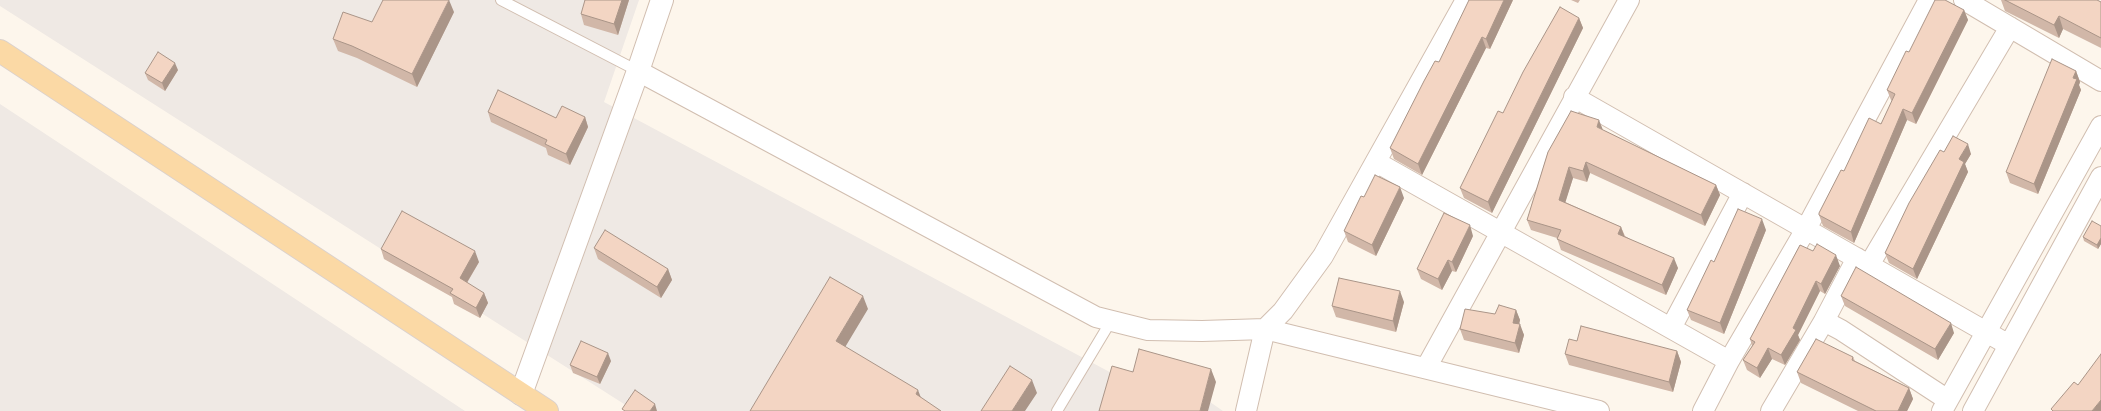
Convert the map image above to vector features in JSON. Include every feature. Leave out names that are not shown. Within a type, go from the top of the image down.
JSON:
[{"type":"main road","points":[[0,51],[547,411]]},
{"type":"street","points":[[521,394],[638,71],[662,0]]},
{"type":"street","points":[[1246,411],[1265,329],[1283,311],[1322,256],[1466,0]]},
{"type":"street","points":[[1426,368],[1574,97],[1629,0]]},
{"type":"street","points":[[1703,411],[1729,361],[1806,229],[1929,0]]},
{"type":"street","points":[[1964,0],[2101,81]]},
{"type":"street","points":[[1771,411],[1824,322],[2010,27]]},
{"type":"street","points":[[638,71],[1084,312],[1111,321],[1155,330],[1265,329],[1599,411]]},
{"type":"street","points":[[1574,97],[2008,345]]},
{"type":"street","points":[[1824,322],[1841,330],[1945,406],[2101,126]]},
{"type":"street","points":[[1376,162],[1729,361]]},
{"type":"street","points":[[1973,411],[2101,177]]},
{"type":"street","points":[[1671,328],[1743,193]]},
{"type":"lane","points":[[501,0],[638,71]]},
{"type":"lane","points":[[1057,411],[1111,321]]},
{"type":"shaded area","points":[[0,0],[639,0],[604,102],[1119,377],[1151,361],[1223,411],[635,411],[0,6]]},
{"type":"shaded area","points":[[0,104],[465,411],[0,411]]},
{"type":"building","points":[[383,0],[449,0],[412,74],[352,46],[333,39],[343,12],[372,22]]},
{"type":"building","points":[[585,0],[622,0],[614,24],[581,14]]},
{"type":"building","points":[[1469,0],[1504,0],[1486,39],[1482,37],[1418,164],[1390,148],[1435,61],[1439,62]]},
{"type":"building","points":[[1935,0],[1945,0],[1964,10],[1912,113],[1903,109],[1851,232],[1819,215],[1819,213],[1841,170],[1844,171],[1869,118],[1881,124],[1895,94],[1887,90],[1906,51],[1909,52]]},
{"type":"building","points":[[2005,0],[2097,0],[2101,2],[2101,38],[2059,16],[2054,25]]},
{"type":"building","points":[[1560,7],[1579,18],[1488,202],[1460,188],[1498,111],[1503,113],[1523,72]]},
{"type":"building","points":[[158,52],[175,63],[162,83],[145,73]]},
{"type":"building","points":[[2052,59],[2076,71],[2073,78],[2077,79],[2034,184],[2006,172]]},
{"type":"building","points":[[498,90],[556,118],[562,106],[585,117],[566,154],[545,144],[547,140],[488,112]]},
{"type":"building","points":[[1571,111],[1599,120],[1597,127],[1716,185],[1701,215],[1586,162],[1583,171],[1569,167],[1559,200],[1621,227],[1618,234],[1674,258],[1662,285],[1557,239],[1561,230],[1527,220],[1548,152]]},
{"type":"building","points":[[1953,136],[1968,144],[1959,159],[1964,162],[1913,269],[1885,253],[1909,203],[1940,150],[1944,152]]},
{"type":"building","points":[[1375,175],[1400,187],[1372,245],[1344,231],[1361,196],[1364,197]]},
{"type":"building","points":[[1738,209],[1762,219],[1720,323],[1687,310],[1711,260],[1714,262]]},
{"type":"building","points":[[402,211],[475,251],[460,278],[484,293],[476,308],[450,293],[453,289],[381,249]]},
{"type":"building","points":[[1444,213],[1470,225],[1452,262],[1448,260],[1438,279],[1417,269]]},
{"type":"building","points":[[2092,221],[2101,226],[2101,238],[2097,245],[2083,237]]},
{"type":"building","points":[[605,230],[668,269],[657,287],[594,248]]},
{"type":"building","points":[[1817,244],[1836,255],[1821,284],[1816,281],[1793,328],[1796,330],[1781,355],[1768,348],[1757,368],[1743,360],[1755,342],[1750,339],[1800,245],[1813,251]]},
{"type":"building","points":[[1856,267],[1951,323],[1935,349],[1841,296]]},
{"type":"building","points":[[830,277],[863,296],[836,341],[918,390],[916,394],[941,411],[750,411]]},
{"type":"building","points":[[1339,278],[1400,291],[1393,321],[1332,306]]},
{"type":"building","points":[[1499,305],[1516,310],[1513,323],[1520,324],[1515,343],[1460,329],[1465,309],[1495,314]]},
{"type":"building","points":[[1581,326],[1677,351],[1669,382],[1565,354],[1569,339],[1577,341]]},
{"type":"building","points":[[1816,339],[1853,357],[1852,360],[1909,388],[1898,411],[1876,411],[1797,372]]},
{"type":"building","points":[[581,341],[608,353],[597,377],[570,365]]},
{"type":"building","points":[[1139,349],[1211,369],[1200,411],[1099,411],[1112,366],[1133,372]]},
{"type":"building","points":[[2101,354],[2101,400],[2092,411],[2053,411],[2051,409],[2074,382],[2078,385]]},
{"type":"building","points":[[1010,366],[1032,380],[1012,411],[981,411]]},
{"type":"building","points":[[635,390],[655,404],[650,411],[625,411],[622,409]]}]
